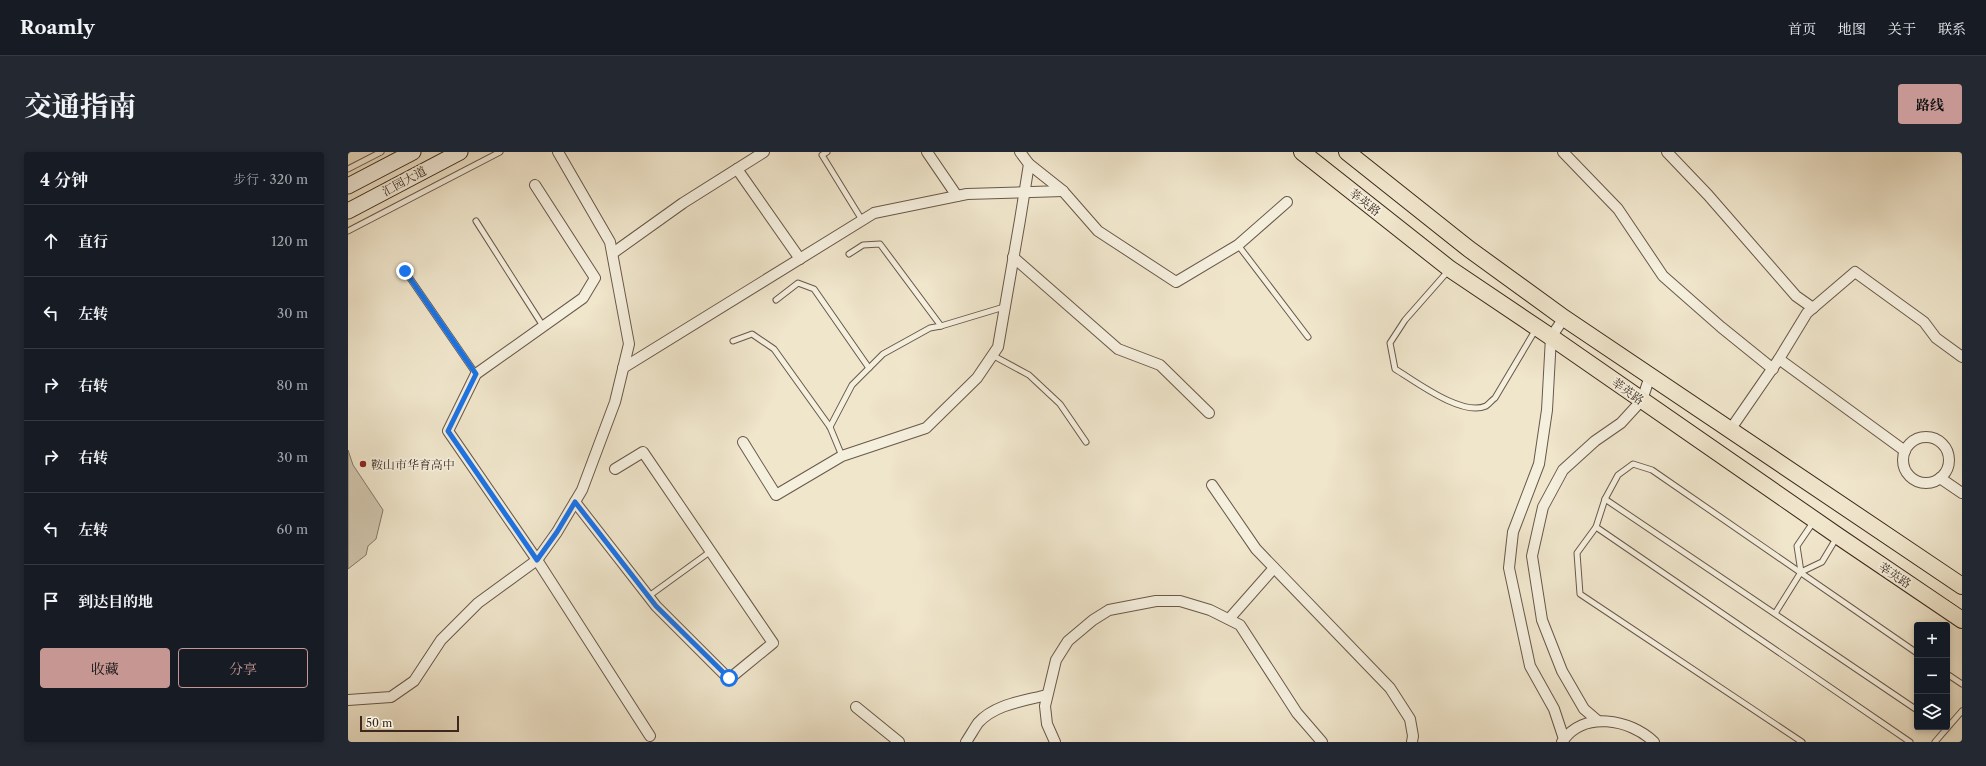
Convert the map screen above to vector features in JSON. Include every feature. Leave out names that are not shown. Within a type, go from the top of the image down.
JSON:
[{"type":"main road","name":"汇园大道","points":[[348,186],[413,152]]},
{"type":"main road","name":"汇园大道","points":[[348,211],[460,152]]},
{"type":"main road","name":"莘英路","points":[[1302,152],[1450,269],[1536,328],[1552,337],[1814,520],[1962,620]]},
{"type":"main road","name":"莘英路","points":[[1347,152],[1470,249],[1564,318],[1962,586]]},
{"type":"street","points":[[348,700],[391,697],[414,681],[441,640],[478,603],[537,560],[557,532],[582,490],[615,402],[629,344],[610,242],[558,152]]},
{"type":"street","points":[[613,254],[683,203],[764,152]]},
{"type":"street","points":[[927,152],[957,196]]},
{"type":"street","points":[[1020,152],[1029,164],[1063,191],[1098,231],[1176,282],[1238,245],[1287,202]]},
{"type":"street","points":[[1563,152],[1618,209],[1663,276],[1721,327],[1773,368]]},
{"type":"street","points":[[1668,152],[1708,194],[1796,296],[1813,308]]},
{"type":"street","points":[[743,442],[776,495],[842,456],[926,428],[977,378],[998,347],[1029,164]]},
{"type":"street","points":[[737,169],[800,259]]},
{"type":"street","points":[[535,185],[596,278],[583,298],[476,374],[448,431],[537,560],[650,736]]},
{"type":"street","points":[[623,368],[874,213],[957,196],[1063,191]]},
{"type":"street","points":[[1013,257],[1118,349],[1160,364],[1209,413]]},
{"type":"street","points":[[1730,430],[1779,359],[1807,313],[1855,272],[1924,322],[1936,338],[1962,357]]},
{"type":"street","points":[[1564,318],[1552,337],[1547,410],[1539,464],[1513,532],[1509,568],[1530,666],[1554,710],[1563,741],[1586,725],[1598,722],[1618,722],[1637,728],[1654,742]]},
{"type":"street","points":[[1779,359],[1905,451]]},
{"type":"street","points":[[1598,722],[1584,709],[1562,671],[1542,620],[1532,556],[1543,507],[1563,470],[1595,441],[1621,423],[1642,400],[1650,376]]},
{"type":"street","points":[[1922,437],[1936,440],[1942,444],[1949,458],[1945,472],[1940,478],[1926,483],[1912,478],[1904,466],[1905,451],[1909,445],[1922,437]]},
{"type":"street","points":[[575,502],[656,606],[729,678],[773,643],[643,452],[615,469]]},
{"type":"street","points":[[1940,478],[1962,493]]},
{"type":"street","points":[[1212,484],[1256,549],[1390,688],[1410,719],[1413,736],[1412,742]]},
{"type":"street","points":[[1229,619],[1274,568]]},
{"type":"street","points":[[1055,742],[1047,724],[1045,706],[1056,660],[1068,641],[1092,620],[1109,610],[1156,601],[1180,601],[1210,610],[1240,625],[1297,713],[1322,742]]},
{"type":"street","points":[[966,742],[979,723],[989,713],[1002,706],[1047,695]]},
{"type":"street","points":[[856,707],[899,742]]},
{"type":"lane","points":[[348,169],[381,152]]},
{"type":"lane","points":[[348,231],[500,152]]},
{"type":"lane","points":[[827,152],[822,155],[862,220]]},
{"type":"lane","points":[[476,221],[543,326]]},
{"type":"lane","points":[[849,254],[863,245],[880,244],[941,326]]},
{"type":"lane","points":[[1238,245],[1308,337]]},
{"type":"lane","points":[[1450,269],[1405,320],[1390,343],[1395,368],[1443,398],[1471,409],[1486,406],[1495,398],[1536,328]]},
{"type":"lane","points":[[405,271],[476,374]]},
{"type":"lane","points":[[776,300],[798,283],[814,289],[869,368]]},
{"type":"lane","points":[[830,426],[852,385],[883,354],[930,328],[1004,307]]},
{"type":"lane","points":[[733,341],[752,334],[774,349],[830,426],[842,456]]},
{"type":"lane","points":[[992,355],[1030,375],[1055,399],[1086,442]]},
{"type":"lane","points":[[1802,742],[1580,594],[1577,553],[1596,527],[1605,499],[1618,475],[1633,464],[1652,470],[1914,651]]},
{"type":"lane","points":[[1605,499],[1776,612],[1914,708]]},
{"type":"lane","points":[[1801,572],[1797,546],[1814,520]]},
{"type":"lane","points":[[1596,527],[1910,742]]},
{"type":"lane","points":[[1776,612],[1801,572],[1822,562],[1838,536]]},
{"type":"lane","points":[[649,596],[711,551]]},
{"type":"lane","points":[[1950,676],[1962,684]]},
{"type":"lane","points":[[1950,722],[1962,711]]},
{"type":"lane","points":[[1935,742],[1944,730]]},
{"type":"shaded area","points":[[348,450],[353,465],[383,510],[376,539],[368,546],[366,555],[348,569]]},
{"type":"place","name":"鞍山市华育高中","points":[[363,464]]},
{"type":"route","points":[[405,271],[476,374],[448,431],[537,560],[557,532],[575,502],[656,606],[729,678]]}]
